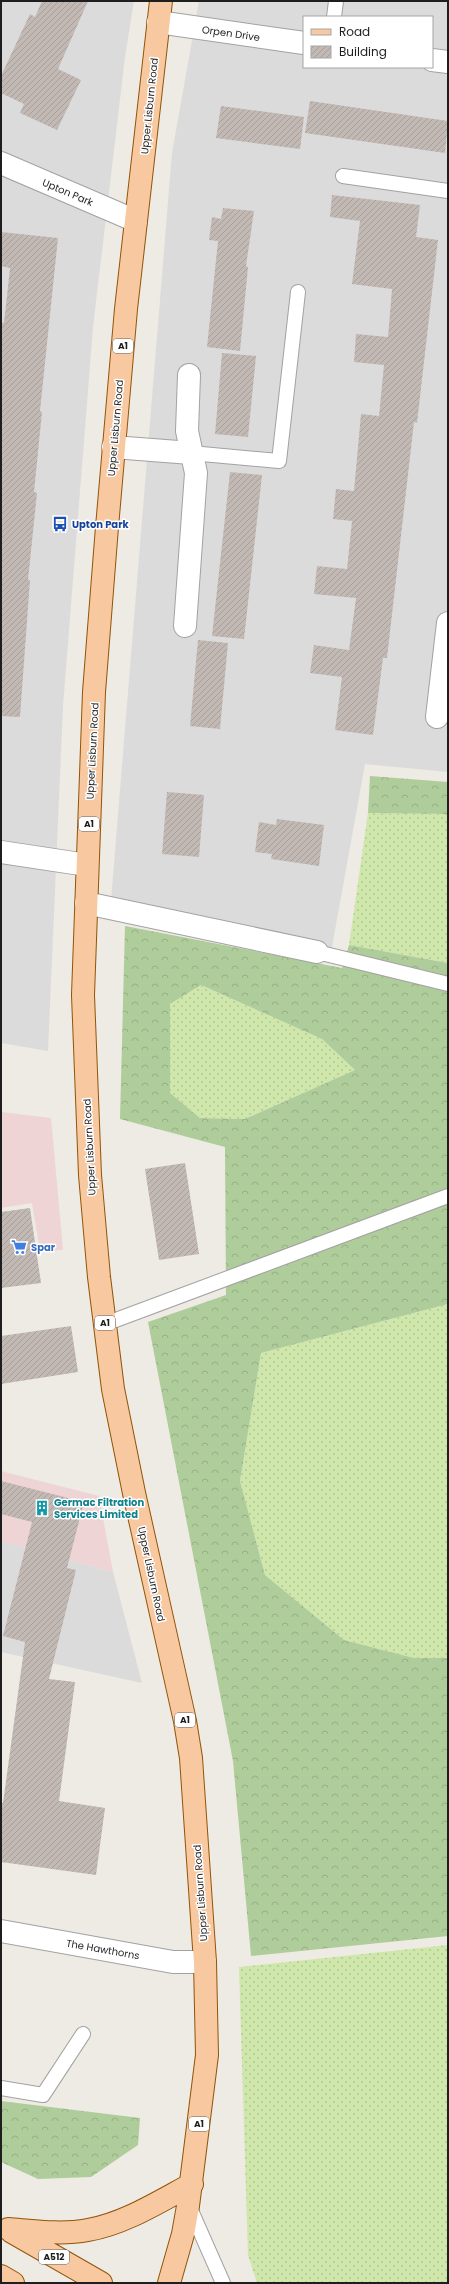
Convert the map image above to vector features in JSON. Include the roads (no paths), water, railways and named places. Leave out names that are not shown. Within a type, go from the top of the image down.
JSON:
[{"type":"main road","name":"Upper Lisburn Road","points":[[160,11],[136,221],[113,447],[94,692],[83,994],[90,1183],[113,1389],[134,1493],[185,1721],[190,1758],[205,1962],[207,2055],[192,2184],[169,2283]]},
{"type":"main road","points":[[4,2227],[68,2232],[106,2226],[161,2201],[192,2184]]},
{"type":"main road","name":"A512","points":[[4,2227],[101,2283]]},
{"type":"main road","points":[[1,2276],[13,2283]]},
{"type":"street","name":"Orpen Drive","points":[[160,11],[303,43]]},
{"type":"street","points":[[433,60],[448,62]]},
{"type":"street","name":"Upton Park","points":[[1,163],[136,221]]},
{"type":"street","points":[[185,626],[196,473],[187,431],[190,375]]},
{"type":"street","points":[[113,447],[191,453]]},
{"type":"street","points":[[437,717],[448,622]]},
{"type":"street","points":[[1,852],[87,865]]},
{"type":"street","points":[[86,904],[317,952]]},
{"type":"street","name":"The Hawthorns","points":[[1,1931],[172,1962],[205,1962]]},
{"type":"lane","points":[[334,16],[336,1]]},
{"type":"lane","points":[[343,176],[448,191]]},
{"type":"lane","points":[[191,453],[279,461],[298,292]]},
{"type":"lane","points":[[317,952],[448,984]]},
{"type":"lane","points":[[105,1324],[448,1196]]},
{"type":"lane","points":[[1,2088],[43,2095],[83,2034]]},
{"type":"lane","points":[[188,2206],[223,2283]]},
{"type":"place","name":"Upton Park","points":[[60,524]]},
{"type":"place","name":"Spar","points":[[19,1247]]},
{"type":"place","name":"Germac Filtration Services Limited","points":[[42,1508]]}]
